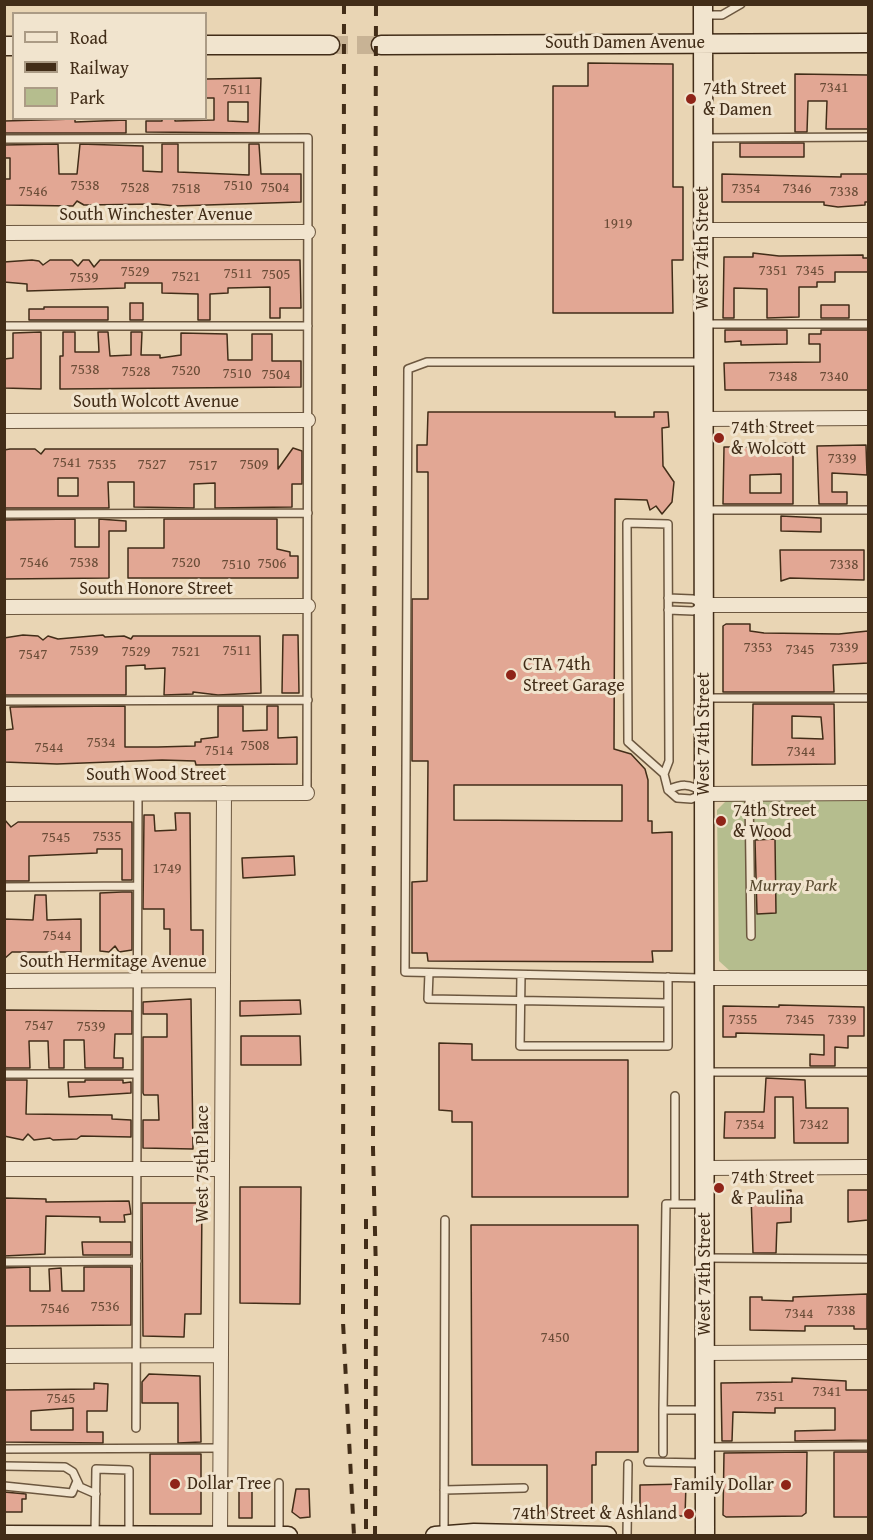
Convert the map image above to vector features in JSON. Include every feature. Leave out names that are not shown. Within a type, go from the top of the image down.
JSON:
[{"type":"street","name":"West 74th Street","points":[[703,10],[705,1536]]},
{"type":"street","name":"South Damen Avenue","points":[[381,45],[868,43]]},
{"type":"street","points":[[207,45],[330,45]]},
{"type":"street","points":[[703,230],[868,230]]},
{"type":"street","name":"South Winchester Avenue","points":[[4,233],[308,232]]},
{"type":"street","points":[[704,419],[868,418]]},
{"type":"street","name":"South Wolcott Avenue","points":[[4,421],[308,420]]},
{"type":"street","points":[[704,605],[868,604]]},
{"type":"street","name":"South Honore Street","points":[[4,608],[308,606]]},
{"type":"street","name":"West 75th Place","points":[[220,1535],[224,793]]},
{"type":"street","name":"South Wood Street","points":[[4,794],[307,793]]},
{"type":"street","points":[[704,794],[868,793]]},
{"type":"street","points":[[704,978],[868,978]]},
{"type":"street","name":"South Hermitage Avenue","points":[[4,981],[223,980]]},
{"type":"street","points":[[705,1168],[868,1167]]},
{"type":"street","points":[[4,1169],[221,1169]]},
{"type":"street","points":[[705,1353],[868,1352]]},
{"type":"street","points":[[4,1356],[221,1355]]},
{"type":"street","points":[[435,1536],[474,1533],[607,1536]]},
{"type":"street","points":[[4,1535],[284,1535]]},
{"type":"lane","points":[[703,10],[728,14],[741,4]]},
{"type":"lane","points":[[703,138],[868,137]]},
{"type":"lane","points":[[4,139],[308,138],[307,793]]},
{"type":"lane","points":[[704,324],[868,324]]},
{"type":"lane","points":[[4,326],[308,326]]},
{"type":"lane","points":[[704,362],[427,362],[408,369],[405,972],[704,978]]},
{"type":"lane","points":[[704,510],[868,510]]},
{"type":"lane","points":[[4,514],[308,513]]},
{"type":"lane","points":[[664,774],[669,761],[668,524],[627,523],[628,742],[664,774],[668,790],[677,798],[692,799],[704,794],[693,785],[679,785],[668,790]]},
{"type":"lane","points":[[668,598],[693,599],[704,605]]},
{"type":"lane","points":[[668,610],[693,611],[704,605]]},
{"type":"lane","points":[[704,698],[868,698]]},
{"type":"lane","points":[[4,701],[308,700]]},
{"type":"lane","points":[[136,1428],[138,794]]},
{"type":"lane","points":[[749,794],[751,936]]},
{"type":"lane","points":[[4,887],[137,886]]},
{"type":"lane","points":[[429,973],[428,999],[668,1003]]},
{"type":"lane","points":[[521,975],[520,1046],[668,1046],[668,977]]},
{"type":"lane","points":[[704,1072],[868,1071]]},
{"type":"lane","points":[[4,1074],[137,1074]]},
{"type":"lane","points":[[675,1096],[675,1204]]},
{"type":"lane","points":[[663,1453],[666,1204],[705,1204]]},
{"type":"lane","points":[[444,1535],[445,1220]]},
{"type":"lane","points":[[705,1258],[868,1259]]},
{"type":"lane","points":[[4,1262],[137,1262]]},
{"type":"lane","points":[[663,1410],[705,1410]]},
{"type":"lane","points":[[648,1462],[705,1455],[868,1446]]},
{"type":"lane","points":[[4,1449],[220,1448]]},
{"type":"lane","points":[[627,1536],[628,1464]]},
{"type":"lane","points":[[4,1466],[65,1467],[73,1472],[80,1487],[96,1494]]},
{"type":"lane","points":[[95,1534],[96,1469],[129,1470],[129,1534]]},
{"type":"lane","points":[[4,1486],[72,1493],[77,1480]]},
{"type":"lane","points":[[279,1483],[284,1535]]},
{"type":"lane","points":[[444,1490],[524,1488]]},
{"type":"green space","name":"Murray Park","points":[[726,801],[868,801],[868,971],[730,971],[719,961],[717,810]]},
{"type":"building","points":[[588,63],[673,64],[673,187],[683,187],[683,260],[672,260],[673,313],[553,313],[553,86],[588,86]]},
{"type":"building","points":[[795,74],[868,75],[868,129],[826,129],[827,101],[808,101],[807,132],[795,132]]},
{"type":"building","points":[[261,78],[259,133],[146,132],[146,121],[214,120],[214,98],[207,98],[207,79]],"holes":[[[228,102],[248,102],[248,122],[228,121]]]},
{"type":"building","points":[[126,120],[126,133],[4,133],[4,121]]},
{"type":"building","points":[[740,143],[804,143],[804,157],[740,157]]},
{"type":"building","points":[[58,144],[59,174],[77,174],[80,144],[143,146],[143,171],[162,172],[162,144],[178,144],[178,172],[249,175],[249,144],[259,144],[261,174],[301,174],[301,202],[175,206],[84,205],[77,201],[73,206],[4,205],[4,179],[10,179],[10,158],[4,158],[4,145]]},
{"type":"building","points":[[722,174],[841,177],[841,174],[868,174],[868,202],[865,202],[865,205],[838,207],[824,205],[824,202],[722,202]]},
{"type":"building","points":[[753,253],[779,256],[863,255],[863,258],[868,258],[868,272],[835,272],[835,282],[817,282],[817,287],[799,287],[799,317],[767,318],[767,289],[734,288],[734,318],[723,318],[724,257],[753,257]]},
{"type":"building","points":[[50,260],[72,260],[78,266],[83,260],[89,260],[94,267],[100,260],[300,260],[301,308],[280,308],[280,318],[270,318],[270,287],[228,288],[228,293],[210,294],[210,320],[198,320],[198,294],[162,293],[162,283],[125,283],[125,288],[27,291],[27,284],[4,282],[4,262],[39,261],[43,265]]},
{"type":"building","points":[[130,303],[143,303],[143,320],[130,320]]},
{"type":"building","points":[[821,305],[849,305],[849,318],[821,318]]},
{"type":"building","points":[[44,307],[108,307],[108,320],[29,320],[29,309],[44,309]]},
{"type":"building","points":[[725,330],[787,330],[787,344],[741,345],[741,341],[725,342]]},
{"type":"building","points":[[821,330],[868,330],[868,390],[725,390],[724,363],[820,362],[820,344],[809,344],[809,334],[821,334]]},
{"type":"building","points":[[41,332],[41,389],[4,388],[4,359],[13,358],[13,333]]},
{"type":"building","points":[[63,332],[75,332],[75,352],[99,352],[98,332],[108,332],[110,356],[131,355],[131,332],[142,332],[141,355],[160,355],[160,358],[181,355],[181,333],[227,334],[228,360],[252,360],[252,334],[272,334],[272,361],[301,361],[301,387],[60,389]]},
{"type":"building","name":"CTA 74th Street Garage","points":[[428,412],[615,412],[615,417],[654,417],[654,412],[668,412],[669,427],[662,428],[663,466],[674,482],[672,502],[662,514],[656,506],[650,510],[647,500],[615,499],[614,749],[631,754],[645,769],[648,780],[648,821],[652,821],[652,833],[672,832],[672,951],[652,951],[653,962],[428,961],[427,953],[412,953],[412,882],[427,881],[428,761],[412,761],[412,599],[428,599],[428,472],[417,472],[417,445],[427,445]],"holes":[[[454,785],[622,785],[622,821],[454,820]]]},
{"type":"building","points":[[780,443],[793,443],[793,504],[723,504],[724,447],[780,447]],"holes":[[[781,474],[781,493],[750,493],[750,475]]]},
{"type":"building","points":[[866,445],[867,475],[832,473],[832,492],[847,492],[847,504],[819,504],[817,446]]},
{"type":"building","points":[[293,448],[302,451],[302,484],[292,484],[292,507],[215,508],[215,483],[194,484],[194,508],[134,507],[134,482],[108,482],[109,508],[4,508],[4,450],[10,449],[35,449],[41,454],[45,449],[278,449],[278,469]],"holes":[[[58,478],[78,478],[78,496],[58,496]]]},
{"type":"building","points":[[781,516],[821,518],[821,532],[781,531]]},
{"type":"building","points":[[75,519],[75,547],[99,547],[99,519],[126,521],[126,531],[109,531],[109,578],[4,579],[4,520]]},
{"type":"building","points":[[164,519],[277,519],[277,549],[290,552],[290,556],[298,556],[298,578],[128,578],[128,548],[164,548]]},
{"type":"building","points":[[780,550],[864,550],[864,580],[790,578],[781,581]]},
{"type":"building","points":[[750,624],[750,631],[764,633],[839,634],[868,631],[868,663],[833,665],[834,692],[723,692],[723,626]]},
{"type":"building","points":[[23,635],[38,636],[43,640],[48,636],[58,639],[103,635],[105,637],[124,636],[131,639],[133,636],[260,636],[261,693],[218,695],[193,692],[193,694],[164,695],[165,668],[145,669],[145,665],[126,666],[126,695],[4,695],[4,638]]},
{"type":"building","points":[[283,635],[298,635],[299,693],[282,693]]},
{"type":"building","points":[[753,704],[834,704],[835,764],[752,765]],"holes":[[[792,716],[821,717],[823,739],[792,738]]]},
{"type":"building","points":[[125,706],[125,747],[158,747],[195,746],[195,742],[201,742],[201,739],[218,737],[218,706],[243,706],[243,731],[267,730],[267,706],[278,706],[278,738],[297,737],[297,764],[196,765],[195,761],[162,760],[57,764],[4,762],[4,730],[13,729],[10,707]]},
{"type":"building","points":[[175,813],[190,813],[191,930],[203,930],[203,962],[170,962],[170,929],[164,929],[164,909],[143,909],[144,815],[154,815],[155,831],[176,830]]},
{"type":"building","points":[[4,819],[11,827],[18,822],[132,822],[132,880],[122,880],[122,849],[97,849],[97,853],[29,856],[29,881],[4,881]]},
{"type":"building","points":[[775,839],[776,913],[757,914],[755,840]]},
{"type":"building","points":[[294,856],[295,875],[243,878],[242,858]]},
{"type":"building","points":[[132,892],[132,950],[119,952],[115,946],[109,952],[100,951],[100,893]]},
{"type":"building","points":[[35,895],[46,895],[47,920],[81,919],[81,952],[12,952],[4,959],[4,919],[33,920]]},
{"type":"building","points":[[191,999],[193,1149],[143,1148],[143,1120],[159,1120],[158,1095],[144,1095],[143,1093],[143,1037],[167,1037],[167,1014],[143,1014],[143,1002]]},
{"type":"building","points":[[300,1000],[301,1014],[240,1016],[240,1001]]},
{"type":"building","points":[[779,1005],[864,1007],[864,1036],[848,1036],[848,1048],[835,1047],[835,1066],[810,1066],[810,1054],[824,1055],[824,1035],[736,1033],[736,1037],[723,1037],[723,1006],[779,1007]]},
{"type":"building","points":[[4,1010],[132,1011],[132,1034],[115,1034],[114,1058],[123,1058],[123,1068],[85,1068],[84,1040],[64,1040],[64,1068],[49,1068],[48,1041],[29,1041],[30,1068],[4,1068]]},
{"type":"building","points":[[241,1036],[300,1036],[301,1065],[241,1065]]},
{"type":"building","points":[[439,1043],[472,1044],[472,1060],[628,1060],[628,1197],[472,1197],[472,1122],[452,1122],[452,1111],[439,1110]]},
{"type":"building","points":[[766,1078],[805,1080],[806,1108],[848,1108],[848,1143],[794,1143],[793,1097],[775,1097],[775,1138],[724,1138],[725,1112],[764,1112]]},
{"type":"building","points":[[4,1080],[27,1080],[26,1114],[112,1115],[112,1119],[131,1120],[131,1137],[81,1136],[77,1139],[34,1140],[28,1134],[23,1140],[4,1136]]},
{"type":"building","points":[[85,1080],[131,1082],[131,1093],[69,1097],[68,1082],[85,1082]]},
{"type":"building","points":[[240,1187],[301,1187],[300,1304],[240,1303]]},
{"type":"building","points":[[791,1190],[791,1222],[777,1223],[776,1253],[753,1253],[751,1195],[780,1195],[780,1191]]},
{"type":"building","points":[[848,1190],[868,1190],[868,1220],[848,1222]]},
{"type":"building","points":[[4,1198],[46,1199],[46,1202],[129,1201],[131,1214],[124,1215],[125,1222],[100,1222],[100,1217],[46,1216],[45,1254],[4,1256]]},
{"type":"building","points":[[142,1203],[202,1203],[201,1314],[185,1314],[184,1337],[143,1336]]},
{"type":"building","points":[[471,1225],[638,1225],[638,1452],[596,1452],[596,1465],[592,1465],[592,1518],[547,1518],[547,1465],[472,1465]]},
{"type":"building","points":[[82,1242],[131,1242],[131,1255],[83,1255]]},
{"type":"building","points":[[30,1267],[30,1291],[50,1291],[49,1269],[61,1268],[62,1291],[84,1291],[84,1267],[131,1267],[131,1325],[4,1326],[4,1268]]},
{"type":"building","points":[[867,1294],[867,1329],[854,1329],[854,1326],[805,1326],[805,1331],[750,1330],[750,1297],[762,1297],[762,1300],[793,1301],[793,1297]]},
{"type":"building","points":[[149,1374],[200,1376],[201,1442],[178,1443],[178,1403],[142,1403],[142,1382]]},
{"type":"building","points":[[792,1378],[846,1381],[846,1390],[868,1390],[868,1440],[795,1441],[795,1431],[835,1430],[835,1408],[775,1408],[775,1413],[733,1412],[732,1441],[722,1441],[721,1383],[792,1382]]},
{"type":"building","points":[[94,1383],[108,1384],[107,1411],[87,1411],[87,1432],[103,1432],[103,1443],[4,1442],[4,1390],[94,1389]],"holes":[[[73,1408],[73,1430],[31,1430],[31,1411]]]},
{"type":"building","points":[[807,1452],[806,1513],[802,1516],[726,1517],[723,1515],[724,1453]]},
{"type":"building","points":[[834,1452],[868,1452],[868,1517],[834,1517]]},
{"type":"building","name":"Dollar Tree","points":[[150,1454],[201,1454],[201,1514],[150,1514]]},
{"type":"building","points":[[686,1484],[685,1516],[640,1516],[640,1485]]},
{"type":"building","points":[[239,1486],[252,1487],[252,1518],[239,1518]]},
{"type":"building","points":[[296,1489],[309,1489],[310,1517],[300,1518],[292,1512]]},
{"type":"building","points":[[4,1492],[26,1494],[26,1499],[22,1499],[22,1512],[4,1512]]},
{"type":"tunnel","points":[[330,45],[381,45]]},
{"type":"railway","points":[[344,4],[343,1322],[354,1536]]},
{"type":"railway","points":[[375,1536],[376,1273],[373,1148],[376,4]]},
{"type":"railway","points":[[366,1219],[366,1536]]},
{"type":"place","name":"74th Street & Damen","points":[[691,99]]},
{"type":"place","name":"74th Street & Wolcott","points":[[719,438]]},
{"type":"place","name":"CTA 74th Street Garage","points":[[511,675]]},
{"type":"place","name":"74th Street & Wood","points":[[721,821]]},
{"type":"place","name":"74th Street & Paulina","points":[[719,1188]]},
{"type":"place","name":"Dollar Tree","points":[[175,1484]]},
{"type":"place","name":"Family Dollar","points":[[786,1485]]},
{"type":"place","name":"74th Street & Ashland","points":[[689,1514]]}]
